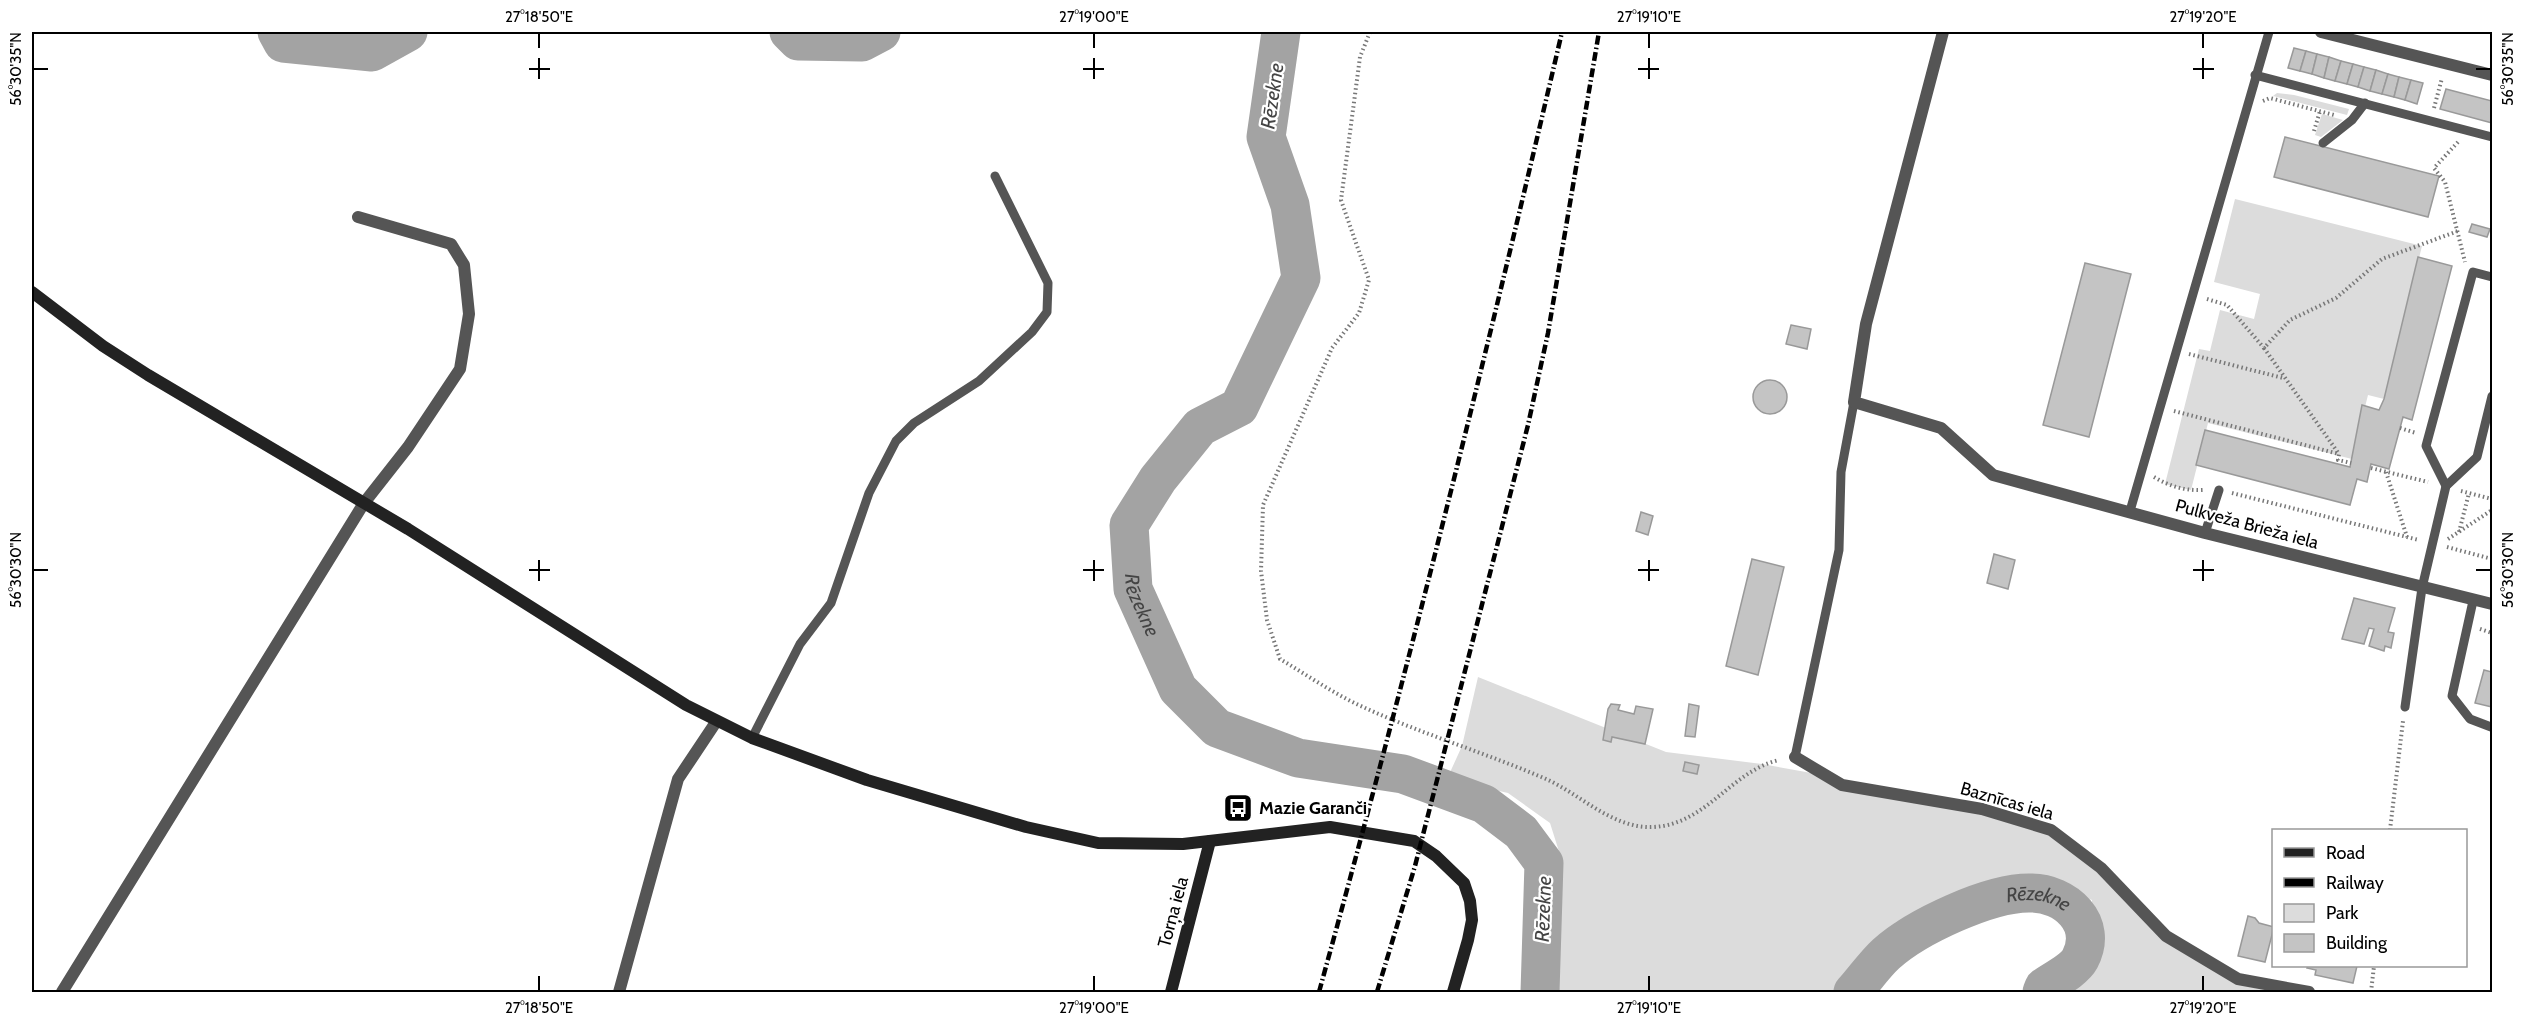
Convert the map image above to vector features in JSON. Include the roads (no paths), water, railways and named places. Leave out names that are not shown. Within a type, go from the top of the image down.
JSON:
[{"type":"main road","points":[[32,292],[103,346],[148,375],[364,503],[716,722],[752,738],[867,780],[1068,839],[1126,845],[1210,841],[1329,827],[1414,841],[1436,856],[1464,883],[1470,902],[1472,920],[1453,993]]},
{"type":"main road","name":"Torņa iela","points":[[1171,993],[1210,841]]},
{"type":"street","points":[[1854,402],[1866,324],[1943,32]]},
{"type":"street","points":[[2321,32],[2493,75]]},
{"type":"street","points":[[62,993],[364,503],[408,447],[460,369],[469,314],[464,266],[451,244],[358,217]]},
{"type":"street","name":"Pulkveža Brieža iela","points":[[1854,402],[1941,428],[1993,475],[2205,533],[2473,601],[2493,604]]},
{"type":"street","points":[[619,993],[678,779],[716,722]]},
{"type":"street","name":"Baznīcas iela","points":[[1795,757],[1842,785],[1982,809],[2051,830],[2101,868],[2166,936],[2238,980],[2308,993]]},
{"type":"lane","points":[[2130,511],[2269,32]]},
{"type":"lane","points":[[2255,75],[2493,137]]},
{"type":"lane","points":[[2323,143],[2352,120],[2365,103]]},
{"type":"lane","points":[[752,738],[800,644],[831,603],[869,493],[896,441],[914,423],[979,381],[1032,332],[1047,312],[1048,283],[995,176]]},
{"type":"lane","points":[[2446,486],[2426,446],[2473,272],[2493,278]]},
{"type":"lane","points":[[2405,707],[2422,588],[2446,486],[2477,457],[2493,396]]},
{"type":"lane","points":[[1795,757],[1839,550],[1841,472],[1854,402]]},
{"type":"lane","points":[[2205,533],[2219,490]]},
{"type":"lane","points":[[2473,601],[2452,696],[2470,719],[2491,727]]},
{"type":"waterway","name":"Rēzekne","points":[[277,32],[283,43],[372,52],[408,32]]},
{"type":"waterway","name":"Rēzekne","points":[[789,32],[798,41],[862,42],[881,32]]},
{"type":"waterway","name":"Rēzekne","points":[[1281,32],[1266,137],[1290,205],[1301,278],[1239,407],[1200,427],[1158,479],[1129,525],[1133,589],[1178,689],[1217,728],[1298,758],[1403,774],[1484,804],[1521,832],[1544,863],[1540,992]]},
{"type":"waterway","name":"Rēzekne","points":[[1853,992],[1886,954],[1916,933],[1954,913],[1995,898],[2031,893],[2044,894],[2066,904],[2082,922],[2085,933],[2085,946],[2080,959],[2069,971],[2044,987],[2042,992]]},
{"type":"railway","points":[[1319,992],[1384,753],[1445,513],[1562,32]]},
{"type":"railway","points":[[1377,992],[1415,866],[1528,425],[1548,333],[1599,32]]},
{"type":"place","name":"Mazie Garanči","points":[[1238,808]]}]
